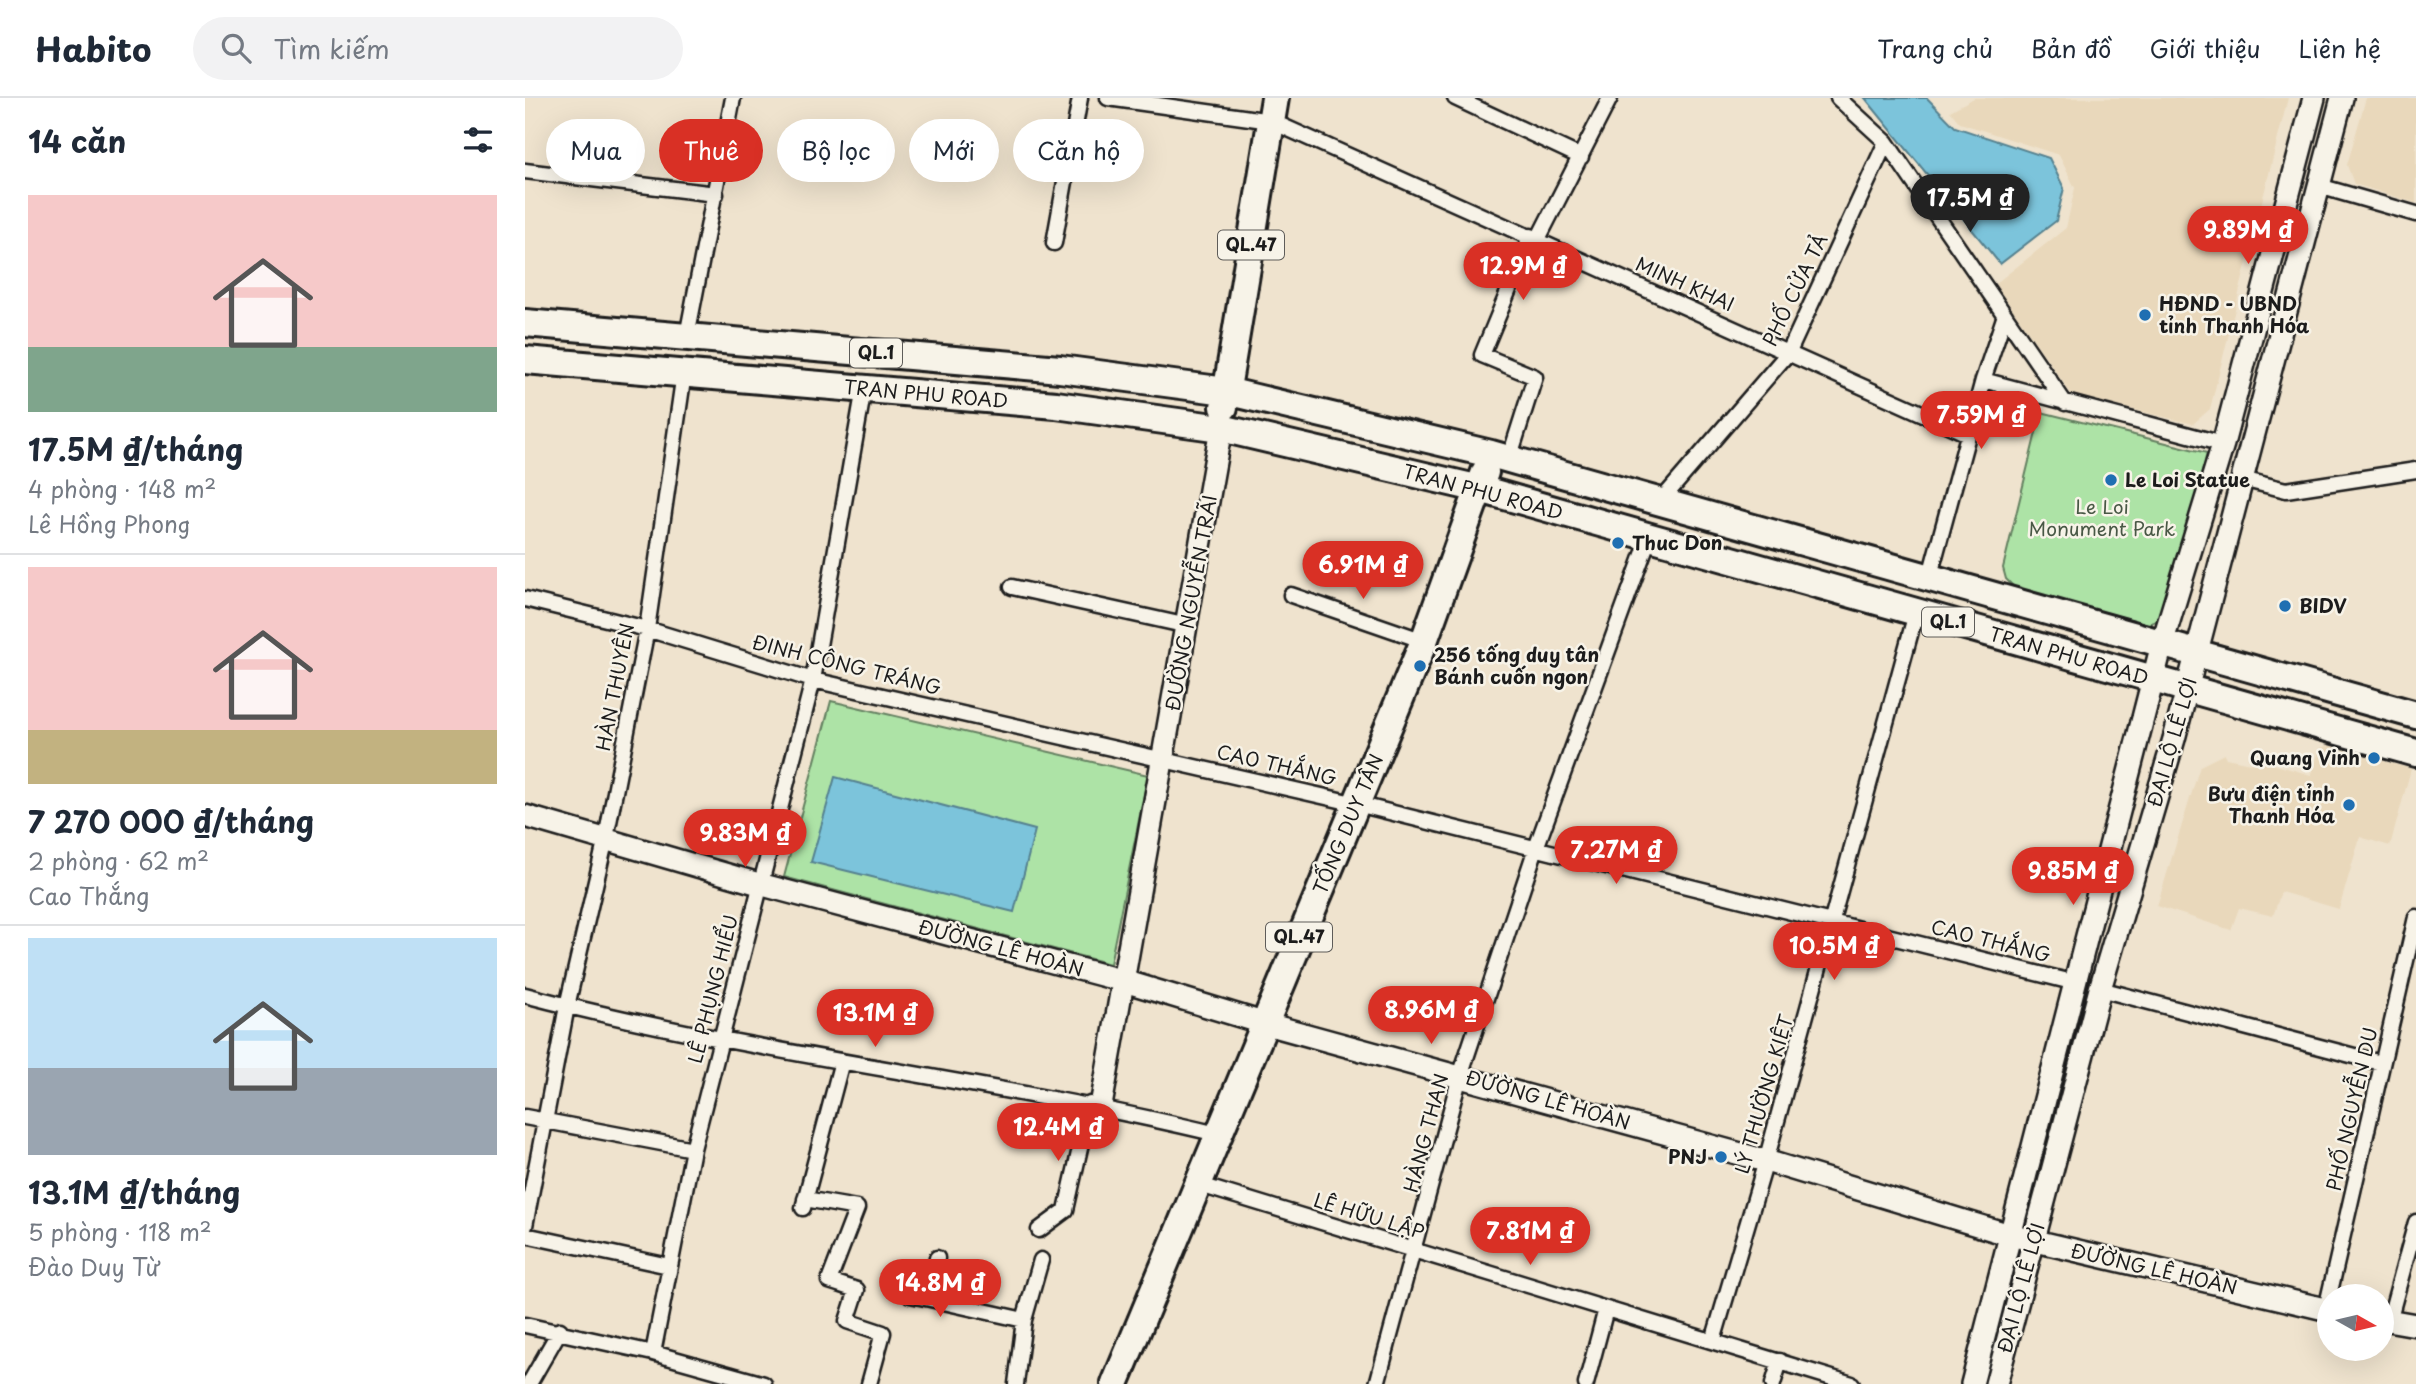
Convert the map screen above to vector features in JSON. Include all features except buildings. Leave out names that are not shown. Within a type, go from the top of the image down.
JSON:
[{"type":"highway","name":"ĐƯỜNG NGUYỄN TRÃI","points":[[1221,428],[1273,109]]},
{"type":"highway","name":"TRAN PHU ROAD","points":[[525,323],[1060,369],[1226,391],[1500,457],[2416,715]]},
{"type":"highway","points":[[684,373],[687,336]]},
{"type":"highway","name":"TRAN PHU ROAD","points":[[525,360],[1056,405],[1221,428],[1480,489],[2416,753]]},
{"type":"highway","name":"TỐNG DUY TÂN","points":[[1115,1384],[1424,641],[1480,489],[1500,457]]},
{"type":"highway","points":[[1649,538],[1658,503]]},
{"type":"main road","name":"ĐẠI LỘ LÊ LỢI","points":[[1972,1384],[2152,680],[2223,444],[2314,98]]},
{"type":"main road","name":"ĐẠI LỘ LÊ LỢI","points":[[1996,1384],[2100,989],[2197,654],[2341,98]]},
{"type":"main road","name":"ĐƯỜNG NGUYỄN TRÃI","points":[[1096,1105],[1124,981],[1221,428]]},
{"type":"main road","name":"ĐƯỜNG LÊ HOÀN","points":[[525,816],[759,884],[1124,981],[1263,1023],[1766,1161],[2011,1235],[2317,1306]]},
{"type":"main road","points":[[2394,1321],[2416,1325]]},
{"type":"street","points":[[687,336],[733,98]]},
{"type":"street","points":[[1054,243],[1080,98]]},
{"type":"street","name":"MINH KHAI","points":[[1108,98],[1273,109],[1535,238],[1968,434]]},
{"type":"street","points":[[1455,98],[1581,157]]},
{"type":"street","points":[[1500,457],[1535,377],[1482,355],[1535,238],[1581,157],[1610,98]]},
{"type":"street","points":[[1837,98],[1886,142],[2065,403]]},
{"type":"street","name":"PHỐ CỬA TẢ","points":[[1658,503],[1789,352],[1886,142]]},
{"type":"street","points":[[525,171],[716,194]]},
{"type":"street","points":[[2319,186],[2416,214]]},
{"type":"street","points":[[1929,579],[1983,380],[2005,315]]},
{"type":"street","name":"HÀN THUYÊN","points":[[525,1226],[567,1006],[606,838],[647,629],[684,373]]},
{"type":"street","points":[[1983,380],[2223,444]]},
{"type":"street","name":"LÊ PHỤNG HIỂU","points":[[653,1353],[693,1149],[813,680],[864,388]]},
{"type":"street","points":[[2242,479],[2286,489],[2416,470]]},
{"type":"street","name":"HÀNG THAN","points":[[1377,1384],[1460,1076],[1536,848],[1649,538]]},
{"type":"street","points":[[1012,587],[1188,626]]},
{"type":"street","points":[[1291,595],[1424,641]]},
{"type":"street","name":"ĐINH CÔNG TRÁNG","points":[[525,599],[647,629],[813,680],[1163,759]]},
{"type":"street","name":"LÝ THƯỜNG KIỆT","points":[[1713,1341],[1766,1161],[1916,613]]},
{"type":"street","name":"CAO THẮNG","points":[[1163,759],[1833,920],[2076,983]]},
{"type":"street","name":"PHỐ NGUYỄN DU","points":[[2333,1284],[2382,1063],[2410,971],[2416,917]]},
{"type":"street","points":[[2100,989],[2382,1063]]},
{"type":"street","points":[[525,995],[721,1040],[1096,1105],[1217,1135]]},
{"type":"street","points":[[842,1061],[804,1204],[857,1208],[829,1281],[857,1290],[847,1321],[883,1334],[869,1384]]},
{"type":"street","points":[[1039,1230],[1066,1210],[1096,1105]]},
{"type":"street","points":[[525,1117],[693,1149]]},
{"type":"street","name":"LÊ HỮU LẬP","points":[[1197,1184],[1852,1384]]},
{"type":"street","points":[[2394,1295],[2415,1229]]},
{"type":"street","points":[[525,1235],[669,1266]]},
{"type":"street","points":[[930,1299],[937,1258]]},
{"type":"street","points":[[1016,1384],[1024,1320],[1041,1260]]},
{"type":"street","points":[[910,1295],[1024,1320]]},
{"type":"street","points":[[1585,1384],[1606,1309]]},
{"type":"street","points":[[525,1325],[560,1330],[653,1353],[755,1383]]},
{"type":"street","points":[[529,1384],[560,1330]]},
{"type":"street","points":[[1773,1384],[1780,1361]]},
{"type":"shaded area","points":[[1974,98],[2288,98],[2210,409],[2193,424],[2072,395],[1995,284],[2066,228],[2075,188],[2059,155],[1960,123],[1950,111]]},
{"type":"shaded area","points":[[2366,98],[2416,98],[2416,203],[2354,184],[2347,165]]},
{"type":"shaded area","points":[[2327,745],[2411,769],[2390,846],[2360,837],[2339,909],[2281,892],[2273,916],[2239,908],[2231,930],[2157,906],[2200,766],[2224,754],[2226,758],[2260,765],[2262,761],[2311,775],[2320,749]]},
{"type":"green space","name":"Le Loi Monument Park","points":[[2041,412],[2207,453],[2166,609],[2159,620],[2148,624],[2015,588],[2006,579],[2003,568]]},
{"type":"green space","points":[[831,701],[1148,775],[1110,964],[784,877]]},
{"type":"water","points":[[1865,98],[1927,98],[1955,127],[2049,158],[2064,188],[2056,221],[2000,264]]},
{"type":"water","points":[[835,777],[1035,830],[1014,912],[811,862]]},
{"type":"place","name":"HĐND - UBND tỉnh Thanh Hóa","points":[[2145,315]]},
{"type":"place","name":"Le Loi Statue","points":[[2111,480]]},
{"type":"place","name":"Thuc Don","points":[[1618,543]]},
{"type":"place","name":"BIDV","points":[[2285,606]]},
{"type":"place","name":"256 tống duy tân Bánh cuốn ngon","points":[[1420,666]]},
{"type":"place","name":"Quang Vinh","points":[[2374,758]]},
{"type":"place","name":"Bưu điện tỉnh Thanh Hóa","points":[[2349,805]]},
{"type":"place","name":"PNJ","points":[[1721,1157]]}]
